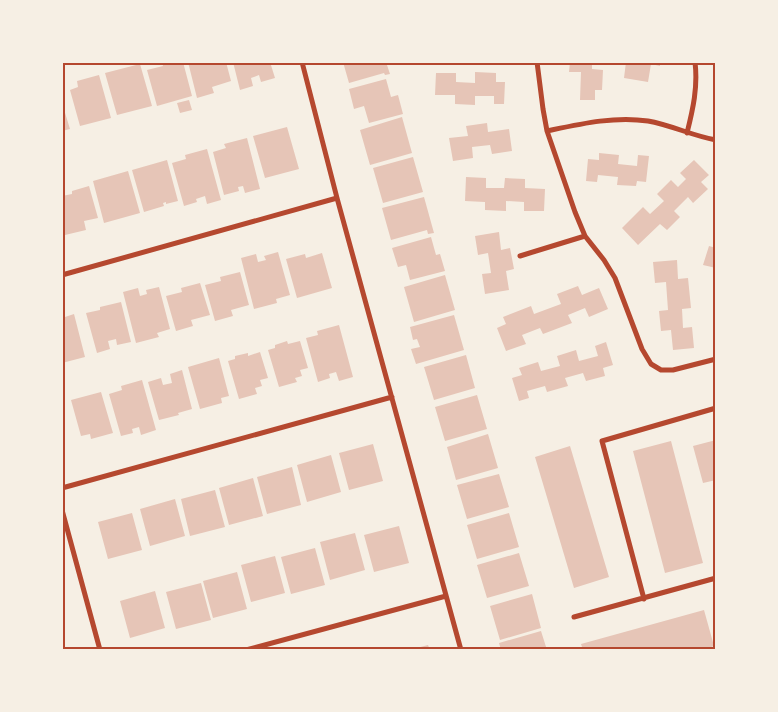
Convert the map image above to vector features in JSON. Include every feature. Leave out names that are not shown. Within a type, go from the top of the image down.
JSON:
[{"type":"street","points":[[302,62],[337,198],[461,650]]},
{"type":"street","points":[[537,62],[547,131],[585,236],[604,260],[615,278],[642,349],[651,364],[661,370],[673,370],[716,359]]},
{"type":"street","points":[[687,133],[694,106],[697,79],[695,62]]},
{"type":"street","points":[[547,131],[581,124],[631,119],[650,122],[716,140]]},
{"type":"street","points":[[62,275],[337,198]]},
{"type":"street","points":[[520,256],[585,236]]},
{"type":"street","points":[[62,488],[392,397]]},
{"type":"street","points":[[644,599],[602,441],[716,408]]},
{"type":"street","points":[[62,510],[100,650]]},
{"type":"street","points":[[574,617],[716,578]]},
{"type":"street","points":[[246,650],[446,596]]},
{"type":"building","points":[[162,62],[183,62],[192,96],[157,106],[147,70],[163,66]]},
{"type":"building","points":[[188,62],[226,62],[231,81],[212,87],[214,93],[197,98]]},
{"type":"building","points":[[233,62],[270,62],[275,78],[261,82],[259,75],[251,78],[253,86],[240,90]]},
{"type":"building","points":[[343,62],[386,62],[390,74],[385,75],[384,73],[349,83]]},
{"type":"building","points":[[570,62],[592,62],[592,69],[603,70],[602,90],[595,90],[595,100],[580,100],[581,72],[569,72]]},
{"type":"building","points":[[626,62],[660,62],[660,66],[651,64],[648,82],[624,78]]},
{"type":"building","points":[[140,64],[152,106],[117,115],[105,73]]},
{"type":"building","points":[[475,72],[496,73],[496,82],[505,82],[504,104],[494,104],[494,96],[475,96],[475,105],[455,104],[455,95],[435,95],[436,73],[456,73],[456,82],[475,83]]},
{"type":"building","points":[[99,75],[111,118],[80,126],[70,90],[78,87],[77,81]]},
{"type":"building","points":[[386,79],[391,97],[398,95],[403,114],[369,123],[364,106],[354,109],[349,89]]},
{"type":"building","points":[[189,100],[192,110],[180,113],[177,103]]},
{"type":"building","points":[[62,103],[70,129],[62,131]]},
{"type":"building","points":[[402,117],[412,153],[370,165],[360,130]]},
{"type":"building","points":[[487,123],[488,132],[509,129],[512,151],[492,154],[490,145],[472,147],[473,158],[453,161],[449,138],[468,136],[466,126]]},
{"type":"building","points":[[287,127],[299,169],[265,178],[253,136]]},
{"type":"building","points":[[247,138],[260,189],[245,193],[243,186],[238,187],[239,191],[224,195],[213,152],[226,148],[224,144]]},
{"type":"building","points":[[207,149],[221,200],[207,204],[205,196],[196,199],[197,202],[184,206],[172,163],[186,159],[185,155]]},
{"type":"building","points":[[599,153],[619,155],[618,164],[637,166],[638,155],[649,156],[646,182],[637,181],[636,186],[617,185],[618,177],[598,175],[597,182],[586,181],[588,159],[599,160]]},
{"type":"building","points":[[413,157],[423,192],[383,203],[373,168]]},
{"type":"building","points":[[167,160],[178,201],[166,204],[166,202],[163,203],[164,206],[144,212],[132,170]]},
{"type":"building","points":[[694,160],[709,175],[701,182],[708,189],[693,203],[688,197],[674,211],[680,217],[667,230],[660,224],[638,245],[622,228],[643,207],[650,214],[664,201],[657,194],[671,180],[678,187],[686,179],[680,173]]},
{"type":"building","points":[[128,171],[140,213],[104,223],[93,181]]},
{"type":"building","points":[[466,177],[486,178],[486,188],[504,188],[505,178],[525,179],[525,188],[545,189],[544,211],[524,211],[524,202],[506,201],[506,211],[485,210],[485,202],[465,201]]},
{"type":"building","points":[[89,186],[98,218],[84,221],[86,230],[65,235],[62,226],[62,196],[72,194],[72,191]]},
{"type":"building","points":[[424,197],[434,233],[428,234],[427,230],[391,240],[382,208]]},
{"type":"building","points":[[499,232],[501,250],[510,248],[514,269],[506,271],[509,290],[485,294],[482,274],[491,273],[488,253],[478,255],[475,236]]},
{"type":"building","points":[[431,237],[436,255],[440,254],[445,271],[410,280],[406,265],[398,267],[392,248]]},
{"type":"building","points":[[709,246],[716,248],[716,268],[703,265]]},
{"type":"building","points":[[278,252],[290,295],[276,299],[277,303],[254,309],[241,258],[256,254],[258,262],[266,260],[264,256]]},
{"type":"building","points":[[322,253],[332,288],[297,298],[286,259],[305,254],[306,258]]},
{"type":"building","points":[[677,260],[678,279],[688,278],[691,308],[682,309],[683,328],[692,327],[694,348],[673,350],[671,330],[661,331],[659,311],[668,310],[666,282],[655,283],[653,262]]},
{"type":"building","points":[[240,272],[249,305],[231,310],[233,316],[215,321],[205,285],[221,281],[220,277]]},
{"type":"building","points":[[445,275],[455,310],[414,322],[404,287]]},
{"type":"building","points":[[200,283],[210,315],[191,320],[193,326],[176,331],[166,296],[182,292],[181,288]]},
{"type":"building","points":[[578,286],[582,295],[599,288],[608,309],[589,317],[585,308],[568,315],[572,323],[543,334],[540,328],[522,335],[526,344],[506,351],[497,328],[506,324],[503,317],[531,306],[534,314],[561,304],[557,294]]},
{"type":"building","points":[[159,287],[170,329],[157,333],[159,337],[136,343],[123,292],[138,288],[140,296],[147,294],[146,290]]},
{"type":"building","points":[[121,302],[131,342],[117,345],[116,339],[108,341],[110,349],[97,353],[86,313],[100,310],[100,307]]},
{"type":"building","points":[[74,314],[85,357],[62,363],[62,318]]},
{"type":"building","points":[[454,315],[464,350],[416,364],[411,349],[420,347],[417,339],[413,340],[410,327]]},
{"type":"building","points":[[339,325],[353,377],[339,381],[336,372],[329,374],[330,378],[318,382],[306,338],[318,335],[317,331]]},
{"type":"building","points":[[287,341],[288,344],[300,341],[308,368],[300,370],[302,376],[295,378],[297,382],[279,387],[268,350],[275,348],[275,345]]},
{"type":"building","points":[[606,342],[613,365],[603,368],[605,376],[586,381],[583,373],[565,378],[568,386],[547,392],[545,386],[527,391],[529,398],[519,401],[512,378],[522,375],[519,368],[538,362],[541,371],[560,366],[557,356],[576,350],[579,361],[598,356],[595,346]]},
{"type":"building","points":[[260,352],[268,378],[260,380],[262,386],[255,388],[257,394],[239,399],[228,361],[235,359],[235,356],[248,353],[248,356]]},
{"type":"building","points":[[466,355],[475,388],[434,400],[424,367]]},
{"type":"building","points":[[219,358],[229,396],[221,398],[222,403],[200,409],[188,367]]},
{"type":"building","points":[[182,370],[192,409],[178,413],[179,415],[159,420],[148,382],[161,378],[163,385],[172,383],[170,374]]},
{"type":"building","points":[[142,380],[156,430],[141,435],[139,427],[132,429],[133,433],[121,436],[109,394],[122,390],[121,386]]},
{"type":"building","points":[[101,392],[113,433],[91,439],[90,434],[81,436],[71,400]]},
{"type":"building","points":[[477,395],[487,429],[445,441],[435,407]]},
{"type":"building","points":[[488,434],[498,468],[456,480],[447,447]]},
{"type":"building","points":[[716,440],[716,480],[703,483],[693,446]]},
{"type":"building","points":[[671,441],[703,563],[665,573],[633,451]]},
{"type":"building","points":[[373,444],[383,481],[349,490],[339,453]]},
{"type":"building","points":[[570,446],[609,577],[574,588],[535,457]]},
{"type":"building","points":[[331,455],[341,492],[307,502],[297,465]]},
{"type":"building","points":[[292,467],[301,505],[267,514],[257,477]]},
{"type":"building","points":[[499,474],[509,507],[467,519],[457,485]]},
{"type":"building","points":[[253,478],[263,516],[229,525],[219,488]]},
{"type":"building","points":[[215,490],[225,527],[190,536],[181,499]]},
{"type":"building","points":[[175,499],[185,536],[150,546],[140,509]]},
{"type":"building","points":[[132,513],[142,550],[108,559],[98,522]]},
{"type":"building","points":[[509,513],[519,547],[477,559],[467,525]]},
{"type":"building","points":[[399,526],[409,563],[374,572],[364,535]]},
{"type":"building","points":[[355,533],[365,570],[330,580],[320,542]]},
{"type":"building","points":[[315,548],[325,585],[291,594],[281,557]]},
{"type":"building","points":[[519,553],[529,586],[487,598],[477,565]]},
{"type":"building","points":[[275,556],[285,593],[251,602],[241,565]]},
{"type":"building","points":[[237,572],[247,609],[213,618],[203,581]]},
{"type":"building","points":[[201,583],[211,620],[176,629],[166,592]]},
{"type":"building","points":[[155,591],[165,628],[130,638],[120,601]]},
{"type":"building","points":[[532,594],[541,628],[500,640],[490,606]]},
{"type":"building","points":[[704,610],[714,646],[703,650],[583,650],[581,644]]},
{"type":"building","points":[[541,631],[547,650],[501,650],[499,643]]},
{"type":"building","points":[[428,645],[430,650],[413,650],[413,649]]}]
